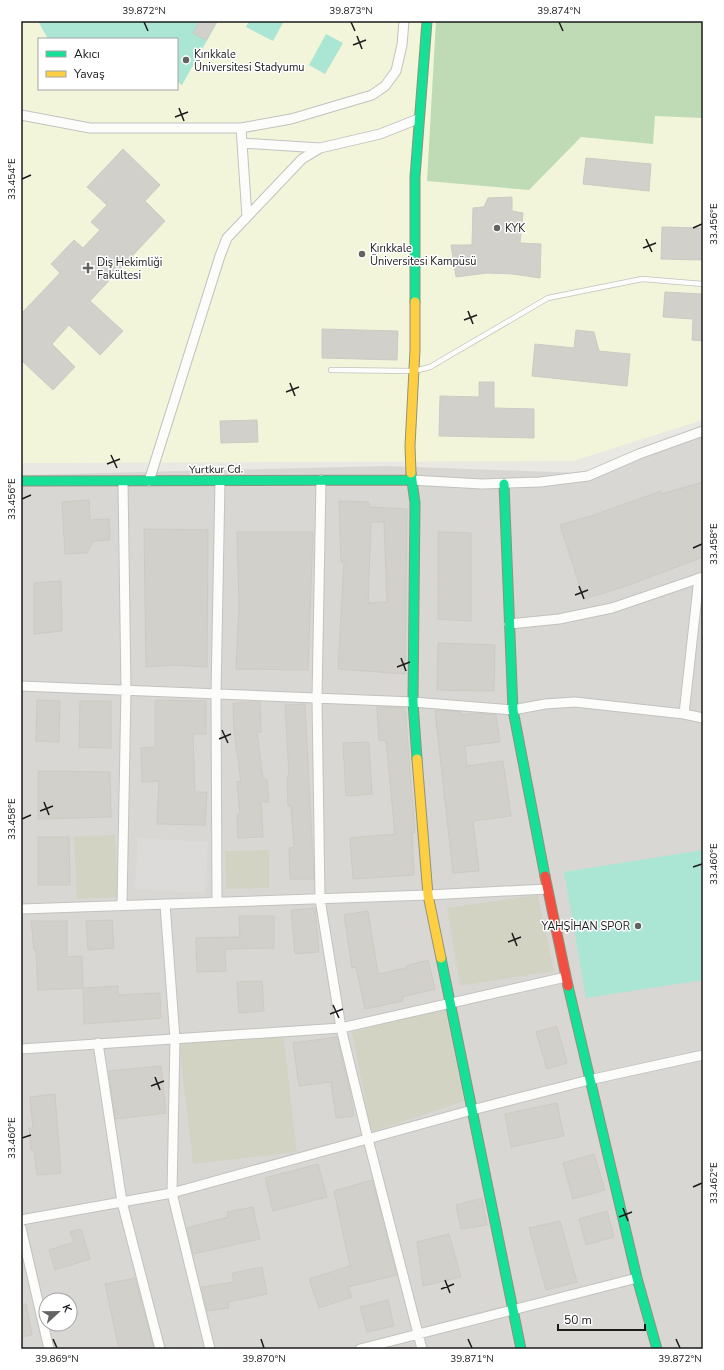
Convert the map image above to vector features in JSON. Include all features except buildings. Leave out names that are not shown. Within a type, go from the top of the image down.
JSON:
[{"type":"street","points":[[21,115],[90,128],[241,128],[291,119],[372,95],[385,86],[396,71],[402,45],[404,21]]},
{"type":"street","points":[[427,21],[423,87],[418,119],[414,199],[414,371],[411,480],[415,503],[413,702],[428,895],[449,1004],[521,1349]]},
{"type":"street","points":[[149,481],[220,256],[228,238],[302,158],[320,148],[380,134],[418,119]]},
{"type":"street","points":[[241,128],[247,217]]},
{"type":"street","points":[[242,143],[320,148]]},
{"type":"street","points":[[411,480],[504,484],[540,482],[588,476],[639,454],[703,431]]},
{"type":"street","points":[[321,480],[317,698],[320,899],[341,1028],[422,1349]]},
{"type":"street","name":"Yurtkur Cd.","points":[[21,481],[123,482],[411,480]]},
{"type":"street","points":[[217,902],[216,694],[220,481]]},
{"type":"street","points":[[122,905],[126,690],[123,482]]},
{"type":"street","points":[[504,484],[513,710],[547,889],[589,1080],[637,1278],[657,1349]]},
{"type":"street","points":[[510,624],[559,619],[612,608],[701,578],[684,714]]},
{"type":"street","points":[[21,686],[413,702],[513,710],[545,704],[575,702],[684,714],[703,718]]},
{"type":"street","points":[[21,909],[428,895],[547,889]]},
{"type":"street","points":[[165,904],[175,1038],[172,1193],[210,1349]]},
{"type":"street","points":[[21,1048],[341,1028],[566,977]]},
{"type":"street","points":[[98,1044],[122,1202],[160,1349]]},
{"type":"street","points":[[21,1220],[172,1193],[472,1110],[589,1080],[703,1054]]},
{"type":"street","points":[[21,1228],[49,1349]]},
{"type":"street","points":[[360,1349],[637,1278]]},
{"type":"lane","points":[[331,370],[414,371],[430,367],[548,298],[642,279],[703,284]]},
{"type":"shaded area","name":"Kırıkkale Üniversitesi Kampüsü","points":[[21,21],[703,21],[703,420],[573,461],[21,463]]},
{"type":"shaded area","points":[[703,436],[703,1349],[21,1349],[21,475],[386,466],[582,473]]},
{"type":"shaded area","points":[[115,835],[118,897],[77,899],[74,837]]},
{"type":"shaded area","points":[[138,838],[208,842],[205,893],[135,889]]},
{"type":"shaded area","points":[[269,850],[269,888],[226,889],[225,851]]},
{"type":"shaded area","points":[[538,895],[554,971],[460,986],[447,908]]},
{"type":"shaded area","points":[[444,1005],[464,1101],[371,1132],[352,1032]]},
{"type":"shaded area","points":[[283,1031],[297,1152],[193,1164],[179,1043]]},
{"type":"green space","name":"Kırıkkale Üniversitesi Stadyumu","points":[[38,21],[218,21],[182,85],[178,83],[178,38],[47,38]]},
{"type":"green space","points":[[249,21],[284,21],[273,41],[246,27]]},
{"type":"green space","points":[[436,21],[703,21],[703,118],[655,116],[653,144],[581,137],[529,190],[427,181]]},
{"type":"green space","points":[[326,34],[343,43],[325,74],[309,65]]},
{"type":"green space","name":"YAHŞİHAN SPOR","points":[[703,850],[703,980],[586,998],[564,872]]},
{"type":"traffic: fast","points":[[415,302],[415,177],[427,21]]},
{"type":"traffic: fast","points":[[411,473],[415,503],[413,702],[417,759]]},
{"type":"traffic: fast","points":[[21,481],[411,480]]},
{"type":"traffic: fast","points":[[504,484],[513,710],[545,876]]},
{"type":"traffic: fast","points":[[441,958],[521,1349]]},
{"type":"traffic: fast","points":[[568,986],[637,1278],[657,1349]]},
{"type":"traffic: slow","points":[[411,473],[410,446],[415,350],[415,302]]},
{"type":"traffic: slow","points":[[417,759],[428,895],[441,958]]},
{"type":"traffic: jam","points":[[545,876],[568,986]]},
{"type":"place","name":"Kırıkkale Üniversitesi Stadyumu","points":[[186,60]]},
{"type":"place","name":"KYK","points":[[497,228]]},
{"type":"place","name":"Kırıkkale Üniversitesi Kampüsü","points":[[362,254]]},
{"type":"place","name":"Diş Hekimliği Fakültesi","points":[[88,268]]},
{"type":"place","name":"YAHŞİHAN SPOR","points":[[638,926]]}]
